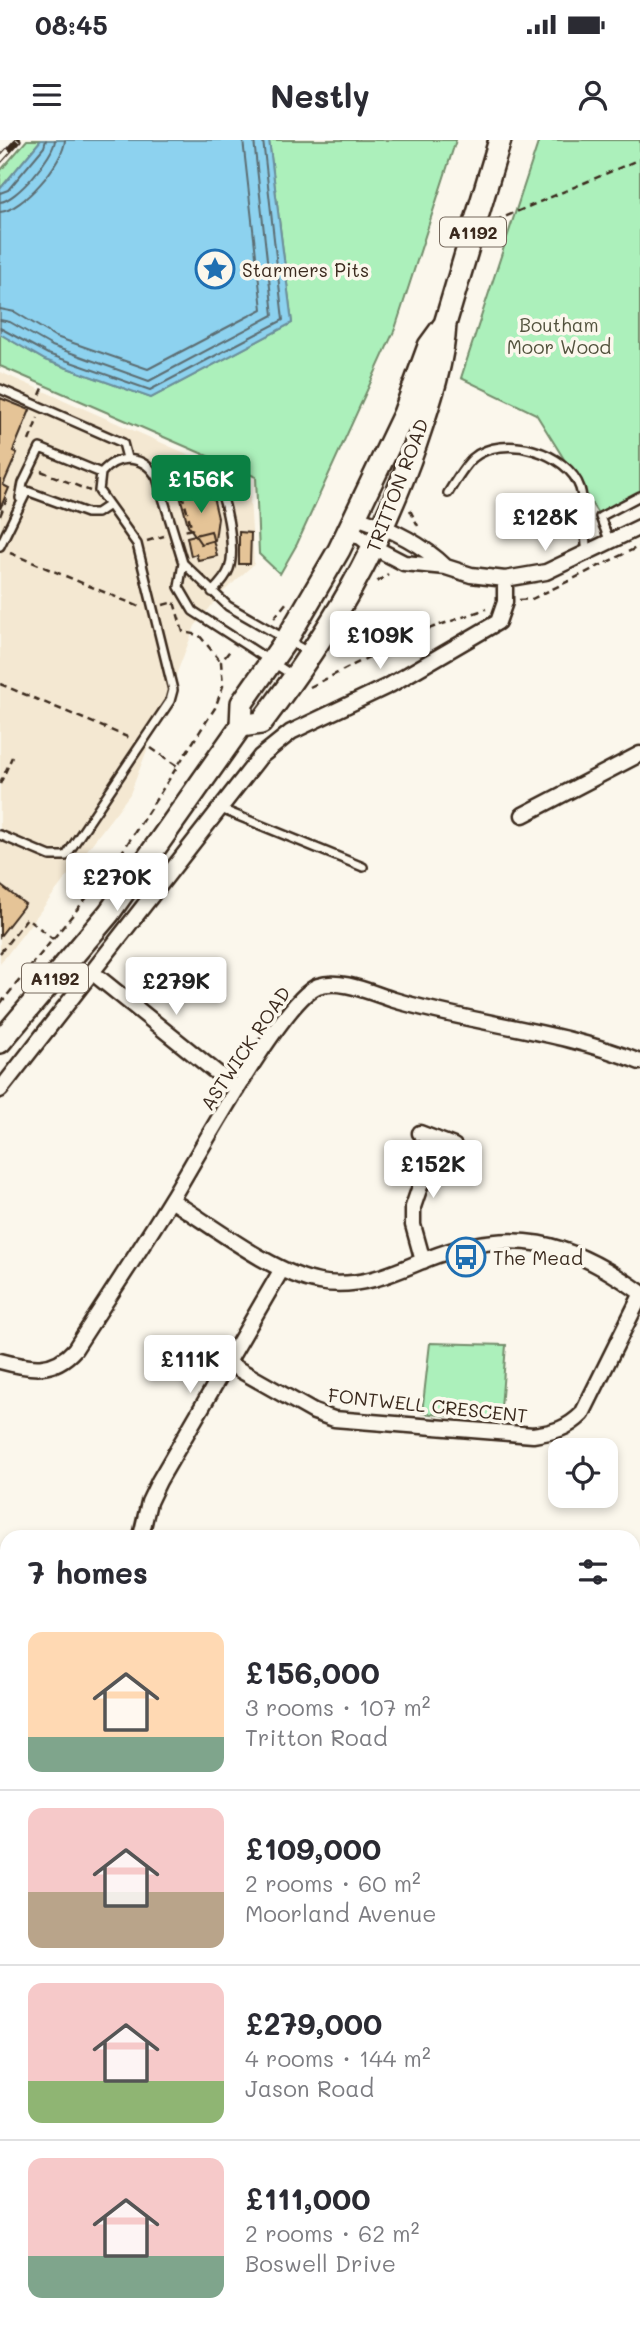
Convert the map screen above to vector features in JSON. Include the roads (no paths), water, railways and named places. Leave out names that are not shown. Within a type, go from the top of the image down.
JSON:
[{"type":"main road","name":"TRITTON ROAD","points":[[0,1042],[109,913],[241,726],[242,703],[285,653],[348,599],[385,527],[432,392],[444,350],[445,324],[499,140]]},
{"type":"main road","name":"TRITTON ROAD","points":[[285,653],[353,523],[404,414],[429,346],[445,324]]},
{"type":"main road","name":"TRITTON ROAD","points":[[241,726],[261,723],[300,684],[285,653]]},
{"type":"street","points":[[353,523],[385,527],[431,552],[446,567]]},
{"type":"street","points":[[353,523],[375,548],[404,563],[446,567],[471,575],[505,579],[546,572],[640,527]]},
{"type":"street","points":[[0,1090],[260,757],[291,732],[390,685],[498,622],[505,602],[505,579]]},
{"type":"street","points":[[523,815],[640,754]]},
{"type":"street","points":[[93,973],[237,1089]]},
{"type":"street","name":"ASTWICK ROAD","points":[[0,1361],[41,1369],[67,1358],[172,1200],[237,1089],[295,1002],[305,992],[328,983],[600,1049],[640,1062]]},
{"type":"street","points":[[420,1133],[454,1146]]},
{"type":"street","points":[[423,1261],[412,1225],[412,1207],[436,1139]]},
{"type":"street","points":[[172,1200],[282,1269],[318,1282],[343,1284],[387,1276],[472,1245],[503,1241],[553,1246],[598,1263],[640,1295]]},
{"type":"street","points":[[142,1530],[149,1502],[159,1481],[282,1269]]},
{"type":"street","name":"FONTWELL CRESCENT","points":[[229,1364],[314,1412],[334,1419],[533,1435],[554,1432],[569,1426],[582,1414],[640,1295]]},
{"type":"lane","points":[[0,389],[123,443],[127,458]]},
{"type":"lane","points":[[17,509],[23,483],[40,448],[101,473]]},
{"type":"lane","points":[[448,493],[474,457],[498,449],[525,449],[552,456],[569,469],[580,489],[587,553]]},
{"type":"lane","points":[[0,835],[50,856],[66,856],[141,744],[173,690],[137,544],[99,491],[101,473],[115,461],[127,458],[151,468],[157,478],[183,563],[179,587],[193,611],[285,653]]},
{"type":"lane","points":[[157,478],[212,477],[218,484],[229,527],[230,558],[229,570],[212,592]]},
{"type":"lane","points":[[0,547],[27,491],[87,513],[97,513],[109,505]]},
{"type":"lane","points":[[610,542],[600,517],[640,496]]},
{"type":"lane","points":[[183,563],[212,592],[285,653],[300,684]]},
{"type":"lane","points":[[221,808],[363,867]]},
{"type":"water","points":[[41,140],[269,140],[292,323],[151,398],[45,360],[0,334],[0,189]]},
{"type":"railway","points":[[0,160],[18,140]]},
{"type":"place","name":"Starmers Pits","points":[[215,269]]},
{"type":"place","name":"The Mead","points":[[466,1257]]},
{"type":"park label","name":"Boutham Moor Wood","points":[[559,335]]}]
